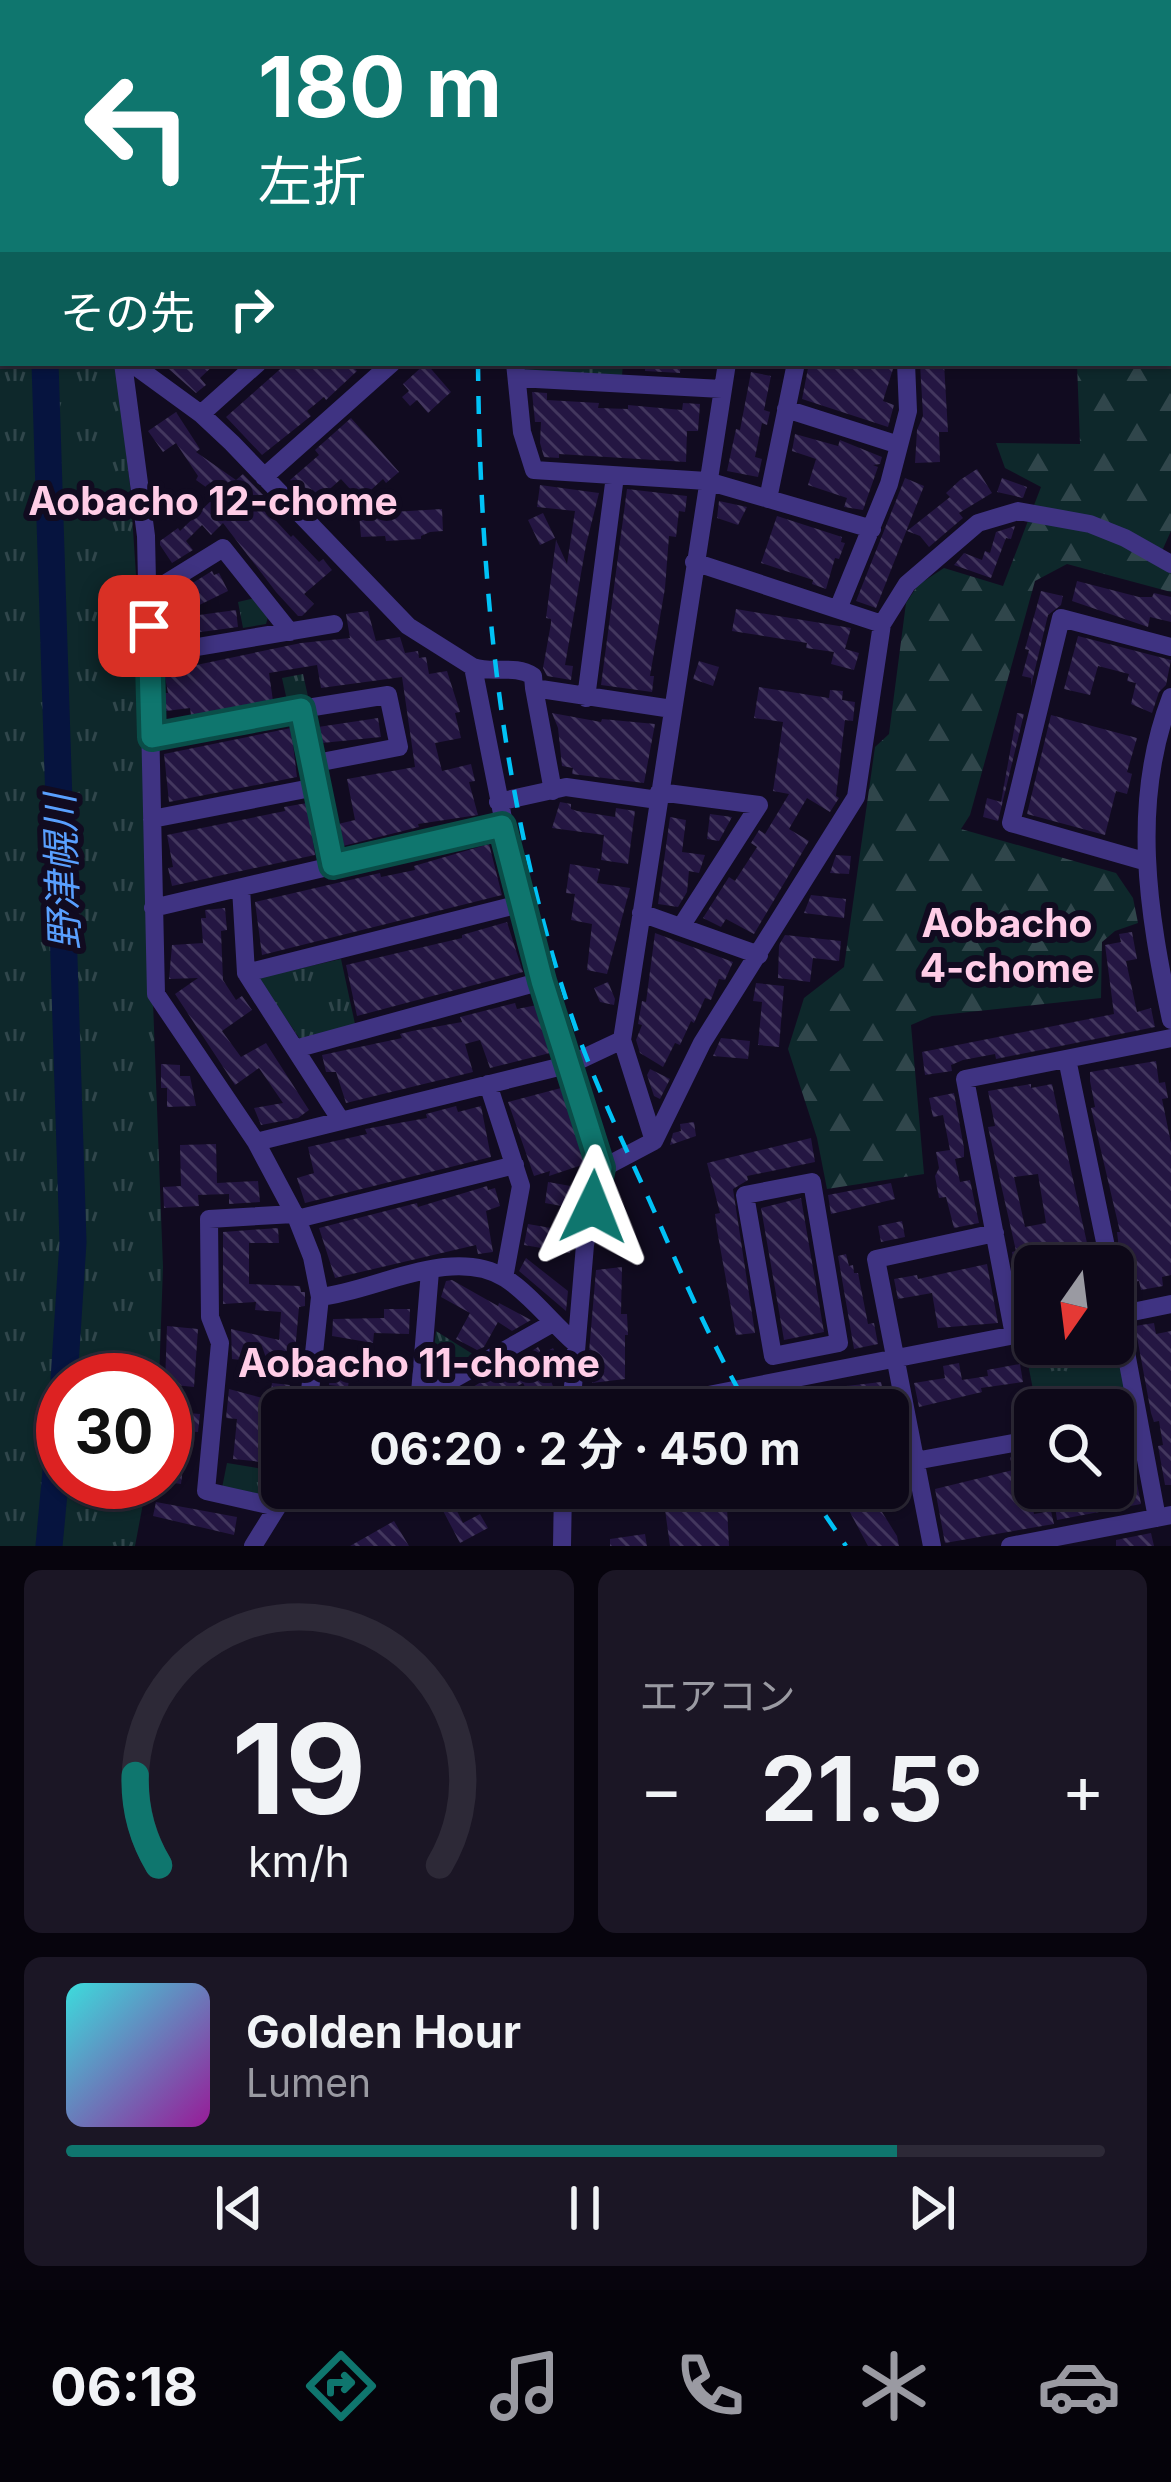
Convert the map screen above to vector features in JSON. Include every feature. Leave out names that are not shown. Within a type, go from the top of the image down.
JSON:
[{"type":"street","points":[[127,366],[146,536],[156,994],[256,1142],[312,1256],[320,1297],[310,1389]]},
{"type":"street","points":[[131,366],[201,414],[408,626],[473,667],[485,671],[520,668],[533,676],[553,791]]},
{"type":"street","points":[[201,414],[255,366]]},
{"type":"street","points":[[264,477],[389,366]]},
{"type":"street","points":[[654,1141],[622,1040],[726,366]]},
{"type":"street","points":[[769,499],[795,366]]},
{"type":"street","points":[[838,609],[872,529],[899,445],[908,411],[907,366]]},
{"type":"street","points":[[722,389],[516,370],[522,432],[534,470],[706,481],[872,529]]},
{"type":"street","points":[[787,409],[899,445]]},
{"type":"street","points":[[586,698],[615,476]]},
{"type":"street","points":[[601,1168],[654,1141],[702,1043],[856,797],[882,624],[907,584],[978,523],[1018,512],[1090,524],[1171,564]]},
{"type":"street","points":[[147,596],[223,548],[290,632]]},
{"type":"street","points":[[694,562],[882,624]]},
{"type":"street","points":[[1144,861],[1011,823],[1061,619],[1171,647]]},
{"type":"street","points":[[150,655],[334,624]]},
{"type":"street","points":[[473,667],[520,904],[601,1168],[585,1245],[572,1389]]},
{"type":"street","points":[[534,688],[672,709]]},
{"type":"street","points":[[152,737],[388,695],[399,747],[311,764]]},
{"type":"street","points":[[1171,697],[1160,726],[1144,861],[1171,1020]]},
{"type":"street","points":[[301,709],[333,865]]},
{"type":"street","points":[[152,819],[316,787]]},
{"type":"street","points":[[498,802],[566,787],[759,805],[682,926]]},
{"type":"street","points":[[153,908],[502,826]]},
{"type":"street","points":[[241,888],[246,973],[340,1119]]},
{"type":"street","points":[[246,973],[520,904]]},
{"type":"street","points":[[641,913],[759,955]]},
{"type":"street","points":[[296,1049],[542,981]]},
{"type":"street","points":[[739,1389],[1014,1335],[965,1079],[1171,1037]]},
{"type":"street","points":[[256,1142],[571,1064],[622,1040]]},
{"type":"street","points":[[1067,1060],[1105,1245]]},
{"type":"street","points":[[488,1084],[520,1186],[504,1278]]},
{"type":"street","points":[[261,1503],[206,1491],[220,1343],[210,1317],[209,1219],[296,1216],[515,1165]]},
{"type":"street","points":[[812,1182],[838,1343],[816,1348],[772,1356],[745,1195],[812,1182]]},
{"type":"street","points":[[932,1546],[876,1258],[995,1234]]},
{"type":"street","points":[[320,1297],[430,1270],[468,1266],[504,1278],[575,1343]]},
{"type":"street","points":[[420,1389],[430,1270]]},
{"type":"street","points":[[1134,1311],[1171,1304]]},
{"type":"street","points":[[444,1389],[553,1323]]},
{"type":"street","points":[[816,1348],[823,1371]]},
{"type":"street","points":[[1010,1546],[1164,1517],[1126,1365]]},
{"type":"street","points":[[915,1461],[1014,1443]]},
{"type":"street","points":[[253,1546],[276,1509]]},
{"type":"street","points":[[562,1546],[563,1509]]},
{"type":"green space","points":[[0,366],[116,366],[130,485],[163,1267],[160,1353],[36,1353],[36,1509],[142,1509],[135,1546],[0,1546]]},
{"type":"green space","points":[[522,366],[623,366],[622,376],[523,372]]},
{"type":"green space","points":[[1077,366],[1171,366],[1171,531],[1156,564],[1171,573],[1171,592],[1067,564],[1035,581],[970,815],[961,829],[1116,873],[1133,898],[1138,923],[1115,931],[1102,942],[1101,998],[932,1016],[911,1025],[924,1174],[827,1189],[817,1138],[788,1049],[804,998],[844,967],[875,747],[889,734],[906,603],[918,585],[944,568],[1003,586],[1041,487],[1005,468],[996,443],[1080,444]]},
{"type":"green space","points":[[255,598],[269,613],[266,624],[243,628],[238,602]]},
{"type":"green space","points":[[303,674],[309,701],[288,705],[282,678]]},
{"type":"green space","points":[[341,959],[355,1024],[300,1039],[258,978]]},
{"type":"green space","points":[[436,1331],[479,1358],[430,1386]]},
{"type":"green space","points":[[1028,1365],[1124,1365],[1130,1389],[1033,1389]]},
{"type":"green space","points":[[227,1463],[261,1469],[261,1496],[222,1488]]},
{"type":"building","points":[[165,366],[213,366],[200,378],[206,385],[196,393]]},
{"type":"building","points":[[284,366],[352,366],[357,371],[262,455],[226,417]]},
{"type":"building","points":[[429,366],[451,392],[428,413],[417,400],[410,406],[402,397],[409,391],[403,384]]},
{"type":"building","points":[[645,366],[681,366],[680,373],[645,371]]},
{"type":"building","points":[[808,366],[893,369],[883,401],[894,405],[888,427],[802,399]]},
{"type":"building","points":[[920,366],[944,366],[948,432],[939,432],[940,462],[915,463],[923,416]]},
{"type":"building","points":[[751,372],[771,376],[764,410],[770,412],[767,425],[762,423],[755,457],[762,459],[758,477],[727,471]]},
{"type":"building","points":[[532,392],[547,393],[547,400],[599,403],[598,408],[628,409],[628,405],[682,410],[683,403],[700,404],[698,431],[687,431],[686,462],[544,457]]},
{"type":"building","points":[[176,412],[200,449],[196,452],[236,480],[243,474],[272,504],[265,509],[332,570],[304,594],[314,604],[302,616],[276,592],[223,523],[211,535],[202,525],[186,541],[193,550],[172,563],[160,545],[217,495],[196,480],[198,476],[176,443],[163,452],[148,431]]},
{"type":"building","points":[[351,418],[399,472],[386,483],[383,479],[360,500],[341,479],[314,503],[290,480]]},
{"type":"building","points":[[795,434],[838,446],[840,440],[882,457],[880,464],[873,465],[878,467],[863,510],[844,507],[847,498],[808,485],[816,459],[792,451]]},
{"type":"building","points":[[977,469],[992,493],[959,513],[963,518],[929,547],[920,536],[907,531],[950,497],[946,493]]},
{"type":"building","points":[[905,478],[924,486],[876,608],[856,601]]},
{"type":"building","points":[[1002,478],[1027,487],[1023,498],[997,492]]},
{"type":"building","points":[[540,485],[599,493],[565,665],[573,666],[571,680],[547,676],[543,668],[556,540],[567,564],[575,511],[537,507]]},
{"type":"building","points":[[627,489],[687,496],[685,512],[679,511],[676,537],[669,536],[650,676],[654,676],[652,692],[601,685]]},
{"type":"building","points":[[719,501],[747,507],[738,525],[717,518]]},
{"type":"building","points":[[442,509],[443,531],[421,539],[361,537],[359,514]]},
{"type":"building","points":[[543,513],[555,538],[540,545],[528,520]]},
{"type":"building","points":[[777,516],[842,537],[845,543],[826,589],[761,563]]},
{"type":"building","points":[[1015,526],[991,578],[954,565],[964,553],[982,560],[985,551],[990,553],[996,532]]},
{"type":"building","points":[[212,571],[219,573],[228,591],[181,614],[173,595]]},
{"type":"building","points":[[1077,581],[1139,597],[1154,593],[1171,597],[1171,622],[1150,617],[1148,627],[1072,601]]},
{"type":"building","points":[[1041,591],[1063,596],[1061,605],[1048,615],[1031,686],[1031,678],[1022,676]]},
{"type":"building","points":[[736,609],[851,628],[845,649],[859,653],[854,670],[831,664],[834,652],[806,648],[807,643],[732,631]]},
{"type":"building","points":[[236,610],[238,627],[164,637],[162,620]]},
{"type":"building","points":[[368,611],[376,641],[400,637],[405,653],[418,651],[419,658],[426,657],[429,674],[447,671],[460,712],[455,713],[461,738],[435,743],[442,771],[471,764],[475,781],[469,782],[478,815],[418,824],[343,846],[338,824],[355,820],[347,779],[415,767],[402,677],[321,688],[317,665],[269,673],[273,701],[191,715],[190,708],[166,711],[163,666],[181,663],[182,668],[301,643],[350,638],[346,614]]},
{"type":"building","points":[[1078,636],[1171,660],[1166,685],[1152,713],[1131,704],[1136,683],[1127,681],[1129,674],[1098,666],[1090,695],[1064,689]]},
{"type":"building","points":[[699,661],[719,667],[713,686],[693,679]]},
{"type":"building","points":[[759,687],[829,698],[830,690],[843,691],[842,700],[855,702],[853,721],[845,720],[839,798],[830,812],[807,798],[789,829],[809,841],[754,934],[726,919],[721,927],[703,918],[729,877],[735,881],[757,847],[751,843],[759,830],[765,834],[789,794],[773,791],[783,722],[754,718]]},
{"type":"building","points":[[552,713],[601,722],[655,724],[644,783],[572,774],[573,768],[562,766]]},
{"type":"building","points":[[1017,713],[1024,714],[998,821],[983,817],[987,798],[1001,802]]},
{"type":"building","points":[[1051,715],[1137,738],[1127,772],[1132,774],[1127,794],[1116,791],[1105,835],[1027,814]]},
{"type":"building","points":[[378,718],[381,737],[322,743],[318,727]]},
{"type":"building","points":[[291,728],[297,777],[169,802],[164,754]]},
{"type":"building","points":[[560,802],[577,811],[615,817],[616,808],[635,811],[628,864],[601,860],[604,835],[552,828]]},
{"type":"building","points":[[307,803],[315,855],[172,886],[167,835]]},
{"type":"building","points":[[710,814],[732,817],[719,841],[707,839]]},
{"type":"building","points":[[670,817],[686,820],[682,852],[705,855],[699,873],[689,871],[687,892],[678,907],[658,904]]},
{"type":"building","points":[[489,844],[502,895],[262,955],[255,902],[380,873],[381,877],[415,870],[414,866]]},
{"type":"building","points":[[836,855],[851,856],[849,874],[830,873]]},
{"type":"building","points":[[570,864],[600,869],[597,883],[630,888],[607,974],[587,970],[592,924],[571,920],[575,894],[566,893]]},
{"type":"building","points":[[811,895],[846,899],[844,918],[804,913]]},
{"type":"building","points":[[225,908],[223,980],[236,1000],[242,996],[252,1010],[222,1031],[241,1057],[266,1043],[309,1110],[298,1118],[261,1125],[254,1108],[283,1103],[259,1068],[235,1085],[175,994],[198,978],[169,979],[172,945],[203,943],[205,910]]},
{"type":"building","points":[[507,922],[523,972],[357,1016],[346,965],[462,938]]},
{"type":"building","points":[[1132,932],[1137,959],[1126,961],[1137,1012],[1151,1008],[1155,1027],[996,1059],[995,1054],[963,1060],[951,1065],[952,1071],[925,1075],[922,1052],[1114,1014],[1105,945],[1121,942],[1119,934]]},
{"type":"building","points":[[655,933],[733,962],[663,1067],[640,1053],[636,1040]]},
{"type":"building","points":[[785,935],[841,941],[839,961],[813,958],[810,982],[778,978],[779,945]]},
{"type":"building","points":[[608,982],[614,1005],[600,1002],[594,988]]},
{"type":"building","points":[[756,983],[784,986],[779,1047],[758,1045],[762,1002],[753,1001]]},
{"type":"building","points":[[515,1003],[517,1009],[537,1005],[550,1053],[490,1068],[480,1040],[465,1044],[473,1072],[346,1103],[336,1072],[326,1072],[322,1055],[462,1022],[460,1017]]},
{"type":"building","points":[[721,1038],[750,1041],[748,1059],[713,1056]]},
{"type":"building","points":[[1156,1061],[1159,1083],[1165,1082],[1168,1098],[1162,1099],[1171,1143],[1171,1275],[1162,1277],[1163,1286],[1141,1290],[1139,1281],[1134,1282],[1134,1245],[1119,1245],[1120,1232],[1091,1108],[1095,1107],[1090,1072]]},
{"type":"building","points":[[161,1064],[180,1065],[180,1076],[190,1076],[196,1106],[167,1107]]},
{"type":"building","points":[[650,1069],[670,1079],[660,1099],[654,1096],[647,1075]]},
{"type":"building","points":[[1052,1084],[1087,1243],[1015,1245],[988,1127],[995,1126],[988,1091]],"holes":[[[1038,1174],[1046,1223],[1025,1227],[1014,1177]]]},
{"type":"building","points":[[561,1088],[585,1164],[534,1176],[508,1102]]},
{"type":"building","points":[[954,1093],[964,1148],[964,1157],[955,1159],[960,1182],[970,1180],[979,1223],[954,1228],[946,1197],[939,1198],[935,1176],[939,1168],[936,1152],[950,1150],[943,1115],[933,1117],[929,1098]]},
{"type":"building","points":[[456,1106],[458,1112],[481,1106],[491,1157],[305,1203],[297,1178],[314,1173],[308,1147],[367,1134],[365,1129],[427,1118],[426,1114]]},
{"type":"building","points":[[694,1122],[696,1136],[670,1145],[673,1133],[681,1131],[680,1124]]},
{"type":"building","points":[[811,1138],[815,1162],[747,1176],[748,1180],[733,1189],[755,1333],[736,1335],[717,1230],[715,1214],[720,1213],[707,1163]]},
{"type":"building","points":[[216,1144],[217,1183],[258,1181],[260,1202],[229,1204],[229,1194],[198,1195],[199,1206],[164,1208],[163,1187],[181,1186],[180,1145]]},
{"type":"building","points":[[548,1182],[582,1188],[578,1209],[545,1203]]},
{"type":"building","points":[[891,1183],[895,1199],[831,1214],[828,1195]]},
{"type":"building","points":[[487,1186],[488,1190],[495,1188],[500,1206],[486,1211],[493,1252],[478,1254],[476,1245],[335,1278],[319,1228],[417,1203],[418,1207]]},
{"type":"building","points":[[801,1198],[824,1332],[784,1340],[761,1208]]},
{"type":"building","points":[[902,1221],[905,1237],[881,1242],[878,1226]]},
{"type":"building","points":[[528,1224],[574,1232],[570,1253],[524,1245]]},
{"type":"building","points":[[278,1228],[279,1243],[249,1243],[249,1284],[300,1286],[305,1292],[295,1352],[285,1351],[284,1365],[232,1359],[231,1329],[279,1340],[281,1312],[255,1310],[256,1302],[223,1304],[223,1232]]},
{"type":"building","points":[[846,1254],[849,1266],[858,1273],[868,1324],[874,1323],[878,1344],[854,1349],[838,1256]]},
{"type":"building","points":[[526,1258],[568,1291],[566,1311],[519,1271]]},
{"type":"building","points":[[987,1264],[998,1323],[938,1328],[932,1293],[898,1299],[894,1279],[917,1275],[918,1279]]},
{"type":"building","points":[[622,1267],[621,1314],[627,1314],[628,1335],[625,1379],[592,1383],[589,1352],[596,1270]]},
{"type":"building","points":[[446,1281],[531,1320],[512,1331],[498,1322],[484,1347],[477,1350],[456,1339],[470,1313],[441,1297]]},
{"type":"building","points":[[384,1309],[410,1309],[409,1334],[374,1333],[373,1343],[332,1336],[333,1319],[384,1318]]},
{"type":"building","points":[[1154,1323],[1156,1334],[1171,1331],[1171,1485],[1165,1485],[1159,1421],[1154,1422],[1151,1413],[1135,1326]]},
{"type":"building","points":[[167,1326],[198,1329],[194,1387],[192,1353],[166,1353]]},
{"type":"building","points":[[538,1347],[542,1354],[553,1348],[561,1363],[547,1371],[554,1389],[526,1389],[523,1383],[512,1389],[470,1389]]},
{"type":"building","points":[[332,1362],[351,1364],[348,1387],[329,1385]]},
{"type":"building","points":[[959,1363],[962,1380],[1020,1365],[1023,1382],[981,1388],[982,1392],[919,1407],[914,1383],[945,1378],[943,1366]]},
{"type":"building","points":[[881,1382],[882,1389],[821,1389]]},
{"type":"building","points":[[272,1383],[290,1385],[290,1389],[271,1389]]},
{"type":"building","points":[[229,1389],[261,1398],[261,1462],[233,1459],[237,1419],[226,1418]]},
{"type":"building","points":[[192,1413],[200,1414],[198,1432],[192,1432]]},
{"type":"building","points":[[1014,1456],[1014,1509],[1033,1509],[1034,1514],[1051,1511],[1054,1524],[945,1543],[935,1489],[1013,1470],[1010,1457]]},
{"type":"building","points":[[1134,1467],[1141,1504],[1134,1505]]},
{"type":"building","points":[[154,1509],[192,1509],[237,1517],[234,1535],[153,1516]]},
{"type":"building","points":[[442,1509],[456,1509],[463,1523],[480,1514],[488,1528],[460,1543]]},
{"type":"building","points":[[665,1509],[727,1509],[729,1546],[670,1546]]},
{"type":"building","points":[[848,1509],[880,1509],[899,1546],[868,1546]]},
{"type":"building","points":[[1055,1509],[1115,1509],[1057,1520]]},
{"type":"building","points":[[394,1521],[409,1546],[350,1546]]},
{"type":"building","points":[[1151,1533],[1154,1546],[1116,1546],[1116,1540]]},
{"type":"building","points":[[645,1534],[647,1546],[610,1546],[610,1539]]},
{"type":"waterway","name":"野津幌川","points":[[45,366],[73,1242],[66,1353]]},
{"type":"waterway","name":"野津幌川","points":[[49,1546],[52,1509]]},
{"type":"railway","points":[[478,366],[490,616],[513,784],[530,867],[576,1029],[700,1313],[739,1389]]},
{"type":"railway","points":[[821,1509],[846,1546]]},
{"type":"district","name":"Aobacho 12-chome","points":[[213,501]]},
{"type":"district","name":"Aobacho 4-chome","points":[[1007,946]]},
{"type":"district","name":"Aobacho 11-chome","points":[[419,1363]]},
{"type":"route","points":[[149,626],[152,737],[301,709],[333,865],[502,826],[542,981],[601,1168],[593,1207]]}]
